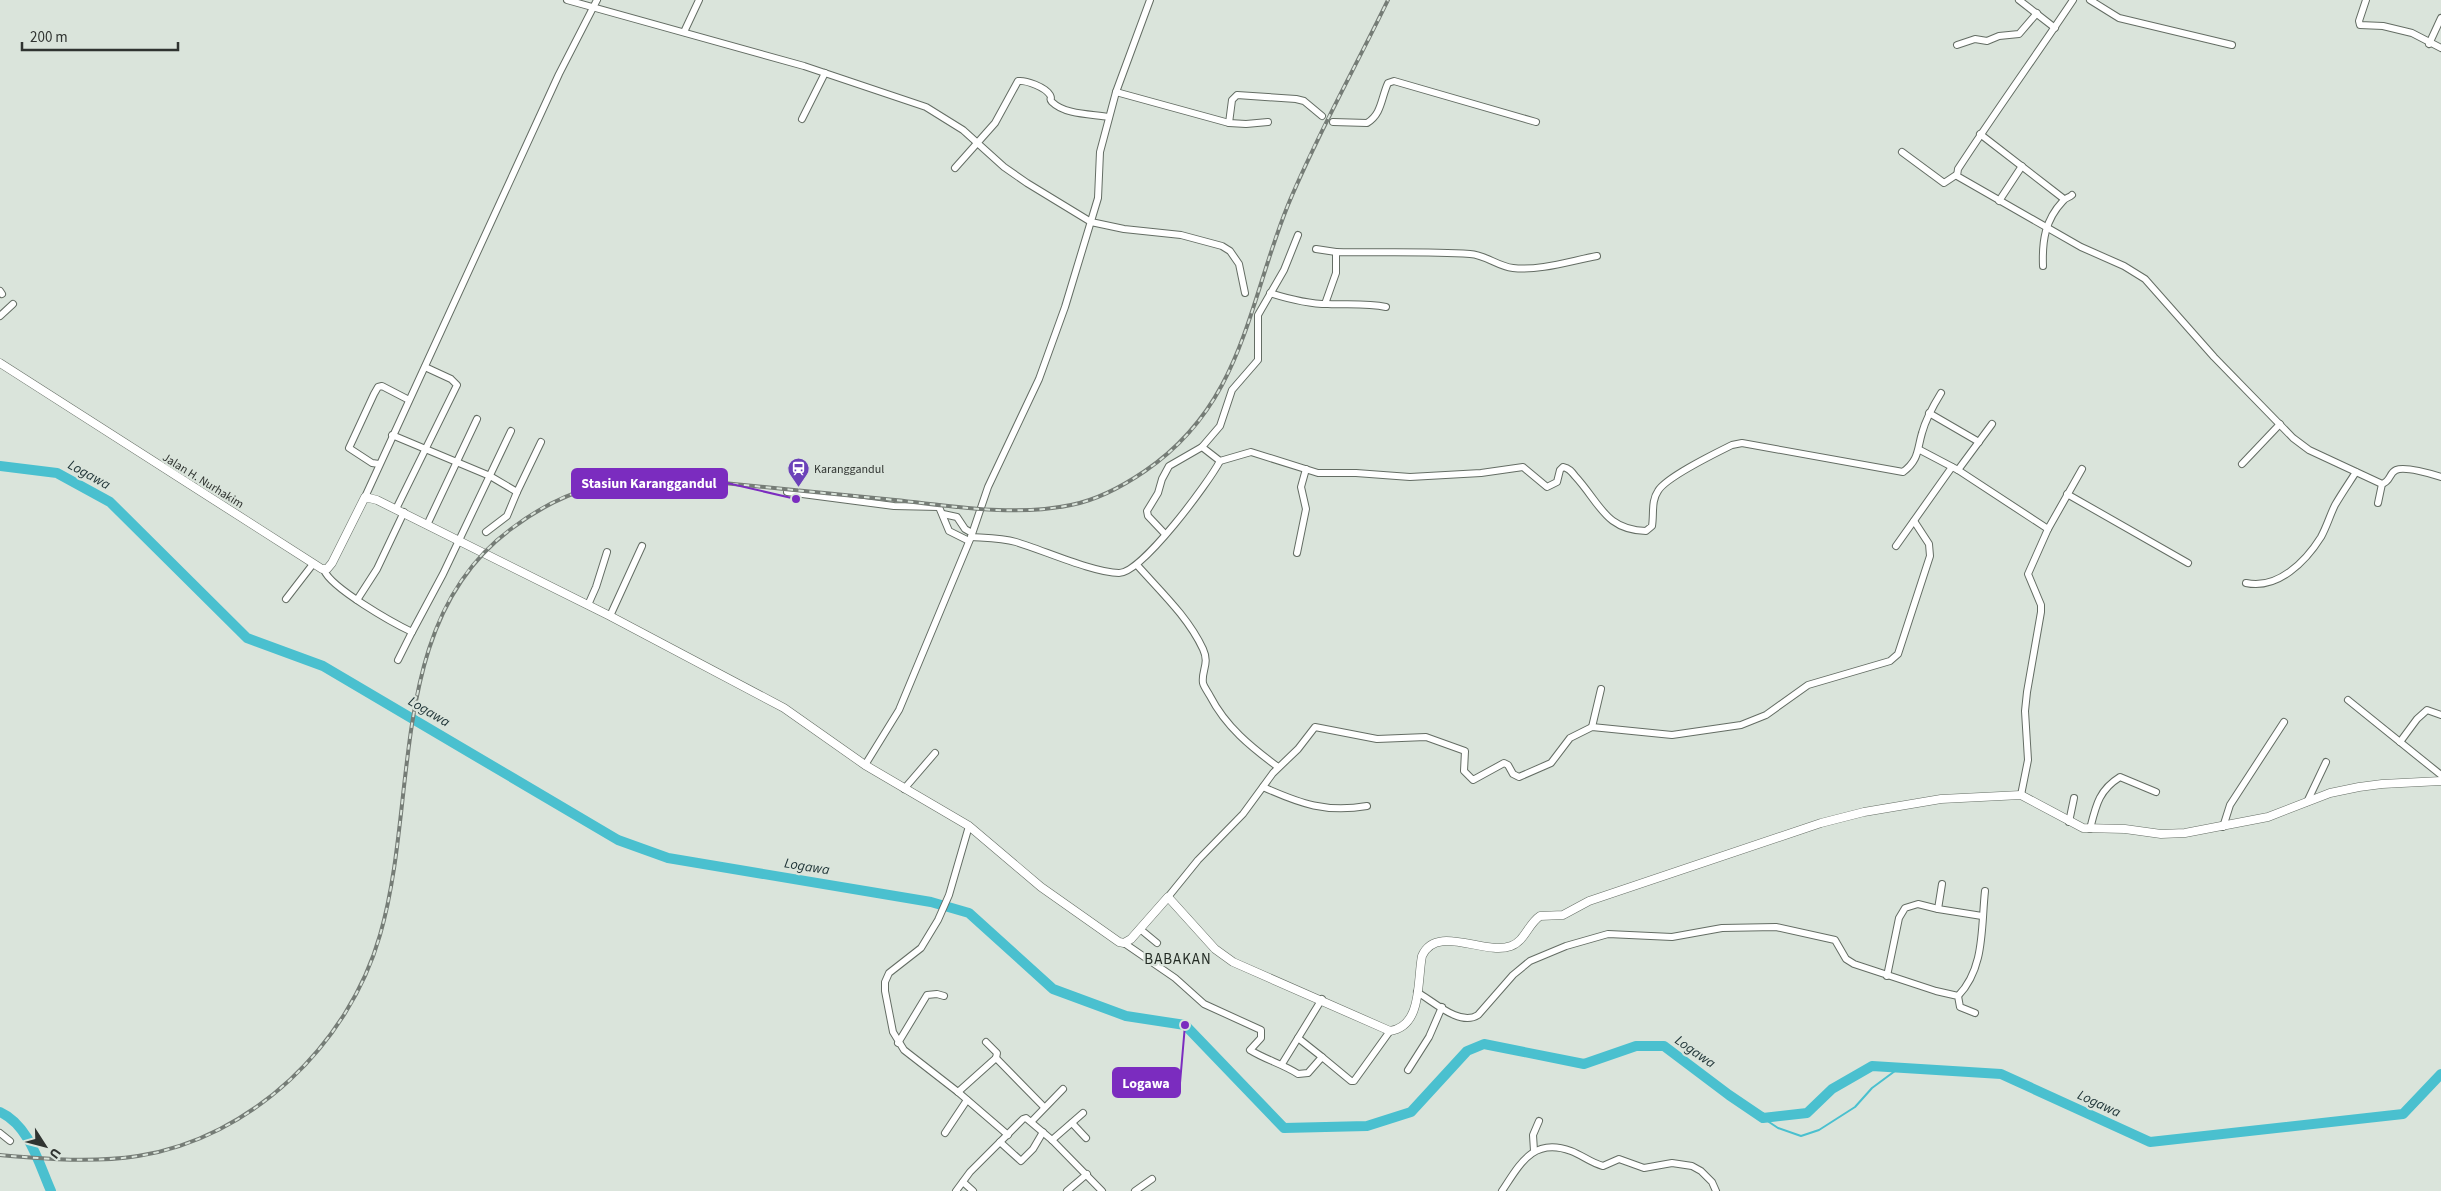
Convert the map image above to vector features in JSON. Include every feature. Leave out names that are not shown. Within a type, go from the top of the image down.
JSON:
[{"type":"main road","name":"Jalan H. Nurhakim","points":[[0,363],[324,570]]},
{"type":"main road","points":[[324,570],[332,563],[365,497],[400,510],[610,616],[777,704],[865,765],[969,826],[1041,887],[1119,942],[1124,943],[1140,929],[1168,897],[1225,958],[1322,999],[1390,1031],[1401,1028],[1410,1018],[1415,1007],[1422,956],[1426,949],[1436,942],[1458,942],[1496,948],[1510,947],[1517,943],[1540,916],[1562,915],[1589,901],[1821,822],[1864,812],[1942,799],[2021,795],[2069,822],[2090,829],[2125,829],[2161,834],[2224,827],[2268,817],[2330,793],[2360,787],[2441,781]]},
{"type":"street","points":[[567,0],[825,73],[926,107],[944,116],[1027,184],[1091,222],[1124,229],[1181,235],[1222,246],[1230,251],[1239,264],[1245,293]]},
{"type":"street","points":[[365,497],[392,434],[592,7],[597,0]]},
{"type":"street","points":[[684,32],[699,0]]},
{"type":"street","points":[[865,765],[899,710],[971,537],[988,487],[1039,379],[1065,307],[1091,222],[1099,189],[1100,152],[1116,92],[1150,0]]},
{"type":"street","points":[[2019,0],[2027,2],[2055,28]]},
{"type":"street","points":[[1902,152],[1944,183],[1956,175],[1980,134],[2073,0]]},
{"type":"street","points":[[2090,0],[2119,18],[2232,45]]},
{"type":"street","points":[[2366,0],[2359,21],[2360,25],[2396,28],[2412,33],[2429,44],[2441,48]]},
{"type":"street","points":[[1956,45],[1975,39],[1984,41],[1999,36],[2019,34],[2037,13]]},
{"type":"street","points":[[2429,44],[2441,18]]},
{"type":"street","points":[[802,118],[825,73]]},
{"type":"street","points":[[955,168],[1000,116],[1016,83],[1021,81],[1050,94],[1052,101],[1065,110],[1109,117]]},
{"type":"street","points":[[1333,122],[1367,123],[1370,121],[1382,104],[1389,82],[1394,81],[1536,122]]},
{"type":"street","points":[[1116,92],[1230,123],[1268,122]]},
{"type":"street","points":[[1230,123],[1232,100],[1237,95],[1296,99],[1304,102],[1322,116]]},
{"type":"street","points":[[1980,134],[2064,199]]},
{"type":"street","points":[[1999,201],[2022,166]]},
{"type":"street","points":[[1956,175],[2080,247],[2124,266],[2145,279],[2214,358],[2293,438],[2309,450],[2382,484],[2388,482],[2394,471],[2398,469],[2420,471],[2441,477]]},
{"type":"street","points":[[2043,266],[2042,247],[2045,227],[2064,199],[2072,195]]},
{"type":"street","points":[[1165,534],[1148,516],[1147,511],[1158,493],[1162,479],[1169,466],[1202,447],[1220,426],[1232,390],[1258,360],[1256,321],[1284,270],[1298,235]]},
{"type":"street","points":[[1316,249],[1336,252],[1418,250],[1477,254],[1496,264],[1516,268],[1543,266],[1596,256]]},
{"type":"street","points":[[1325,304],[1336,272],[1336,252]]},
{"type":"street","points":[[1270,293],[1325,304],[1366,304],[1386,307]]},
{"type":"street","points":[[0,316],[13,304]]},
{"type":"street","points":[[357,600],[377,569],[426,448],[457,384],[425,366]]},
{"type":"street","points":[[379,464],[372,463],[349,448],[374,394],[378,387],[382,386],[409,400]]},
{"type":"street","points":[[787,492],[894,506],[939,507],[949,531],[971,537],[1016,542],[1120,573],[1137,566],[1207,484],[1220,461],[1239,454],[1257,453],[1318,473],[1410,476],[1481,473],[1524,467],[1547,487],[1557,482],[1560,470],[1563,467],[1568,468],[1595,500],[1602,513],[1626,529],[1646,532],[1652,526],[1653,504],[1659,489],[1674,478],[1732,445],[1742,444],[1900,472],[1908,467],[1920,450],[1921,435],[1929,413],[1941,393]]},
{"type":"street","points":[[1929,413],[1979,442]]},
{"type":"street","points":[[427,525],[478,418]]},
{"type":"street","points":[[1896,546],[1955,468],[1979,442],[1992,424]]},
{"type":"street","points":[[2242,464],[2280,424]]},
{"type":"street","points":[[398,660],[459,541],[511,431]]},
{"type":"street","points":[[392,434],[490,476],[517,492]]},
{"type":"street","points":[[486,532],[507,516],[541,442]]},
{"type":"street","points":[[1202,447],[1220,461]]},
{"type":"street","points":[[1920,450],[1955,468],[2048,528]]},
{"type":"street","points":[[1297,553],[1306,509],[1301,487],[1306,469]]},
{"type":"street","points":[[2021,795],[2028,760],[2025,711],[2027,692],[2041,612],[2028,574],[2048,528],[2082,469]]},
{"type":"street","points":[[2246,583],[2258,585],[2275,581],[2308,554],[2320,537],[2334,506],[2356,472]]},
{"type":"street","points":[[2378,503],[2382,484]]},
{"type":"street","points":[[2067,494],[2188,563]]},
{"type":"street","points":[[943,514],[957,517],[971,537]]},
{"type":"street","points":[[1168,897],[1198,860],[1243,814],[1278,767],[1298,749],[1311,729],[1318,727],[1377,739],[1426,737],[1465,751],[1464,771],[1474,780],[1504,763],[1518,777],[1551,763],[1570,738],[1592,727],[1672,735],[1741,725],[1775,710],[1808,685],[1890,662],[1898,654],[1930,556],[1929,544],[1914,521]]},
{"type":"street","points":[[610,616],[642,546]]},
{"type":"street","points":[[588,605],[596,587],[606,552]]},
{"type":"street","points":[[286,599],[313,564]]},
{"type":"street","points":[[1137,566],[1183,616],[1203,649],[1207,660],[1203,682],[1216,708],[1229,726],[1249,745],[1278,767]]},
{"type":"street","points":[[324,570],[330,579],[357,600],[412,632]]},
{"type":"street","points":[[1592,727],[1602,690]]},
{"type":"street","points":[[2348,700],[2441,775]]},
{"type":"street","points":[[2400,742],[2427,710],[2441,716]]},
{"type":"street","points":[[2224,827],[2230,805],[2284,722]]},
{"type":"street","points":[[904,789],[935,753]]},
{"type":"street","points":[[2307,802],[2326,762]]},
{"type":"street","points":[[2090,829],[2094,812],[2104,789],[2120,776],[2156,792]]},
{"type":"street","points":[[1263,787],[1313,807],[1334,809],[1367,806]]},
{"type":"street","points":[[2069,822],[2074,798]]},
{"type":"street","points":[[969,826],[949,895],[938,920],[921,948],[893,968],[886,977],[885,991],[892,1026],[898,1043],[910,1056],[958,1092],[1008,1134]]},
{"type":"street","points":[[1938,909],[1942,884]]},
{"type":"street","points":[[1975,1013],[1960,1007],[1958,996],[1972,978],[1977,962],[1985,891]]},
{"type":"street","points":[[1887,976],[1899,918],[1905,908],[1918,904],[1982,916]]},
{"type":"street","points":[[1417,992],[1462,1019],[1474,1018],[1513,975],[1530,961],[1595,937],[1617,933],[1672,937],[1722,928],[1787,928],[1807,935],[1835,940],[1849,962],[1887,976],[1958,996]]},
{"type":"street","points":[[1140,929],[1157,943]]},
{"type":"street","points":[[1124,943],[1175,978],[1204,1004],[1262,1032],[1261,1038],[1250,1050],[1269,1060],[1282,1064],[1298,1074],[1305,1074],[1322,1057]]},
{"type":"street","points":[[898,1043],[927,995],[944,996]]},
{"type":"street","points":[[1282,1064],[1322,999]]},
{"type":"street","points":[[1408,1070],[1429,1037],[1442,1007]]},
{"type":"street","points":[[1298,1038],[1349,1080],[1354,1081],[1390,1031]]},
{"type":"street","points":[[958,1092],[996,1058],[998,1053],[986,1042]]},
{"type":"street","points":[[996,1058],[1044,1107]]},
{"type":"street","points":[[1032,1121],[1063,1089]]},
{"type":"street","points":[[945,1134],[967,1100]]},
{"type":"street","points":[[1052,1140],[1083,1113]]},
{"type":"street","points":[[956,1191],[1023,1119],[1032,1121],[1102,1191]]},
{"type":"street","points":[[1534,1151],[1534,1135],[1539,1121]]},
{"type":"street","points":[[1072,1123],[1086,1138]]},
{"type":"street","points":[[1000,1142],[1021,1161],[1033,1149],[1044,1132]]},
{"type":"street","points":[[0,1133],[10,1141]]},
{"type":"street","points":[[1502,1191],[1523,1160],[1542,1147],[1563,1149],[1603,1166],[1619,1159],[1644,1168],[1680,1163],[1701,1171],[1712,1182],[1716,1191]]},
{"type":"street","points":[[1069,1190],[1087,1174]]},
{"type":"street","points":[[1135,1191],[1152,1179]]},
{"type":"street","points":[[963,1182],[973,1191]]},
{"type":"waterway","name":"Logawa","points":[[0,466],[57,473],[110,502],[247,638],[323,666],[618,840],[668,858],[931,902],[969,913],[1053,989],[1126,1016],[1185,1025],[1284,1128],[1367,1126],[1411,1112],[1467,1051],[1484,1044],[1584,1064],[1636,1046],[1664,1046],[1763,1118],[1807,1113],[1832,1089],[1872,1066],[2001,1074],[2150,1142],[2403,1114],[2441,1074]]},
{"type":"waterway","points":[[1763,1118],[1778,1128],[1801,1136],[1819,1130],[1855,1107],[1872,1088],[1899,1068]]},
{"type":"waterway","points":[[0,1112],[19,1126],[26,1136],[51,1191]]},
{"type":"railway","points":[[0,1155],[87,1160],[138,1156],[180,1146],[220,1129],[256,1107],[290,1080],[320,1048],[345,1013],[365,975],[380,935],[392,883],[413,716],[425,663],[443,612],[471,567],[511,529],[532,514],[572,494],[592,488],[613,483],[658,479],[683,479],[983,509],[1027,510],[1049,508],[1081,503],[1110,492],[1145,471],[1178,444],[1203,415],[1223,384],[1251,316],[1274,243],[1299,179],[1388,0]]},
{"type":"place","name":"Karanggandul","points":[[798,488]]},
{"type":"place","name":"Stasiun Karanggandul","points":[[796,499]]},
{"type":"place","name":"Logawa","points":[[1185,1025]]},
{"type":"district","name":"BABAKAN","points":[[1178,959]]}]
